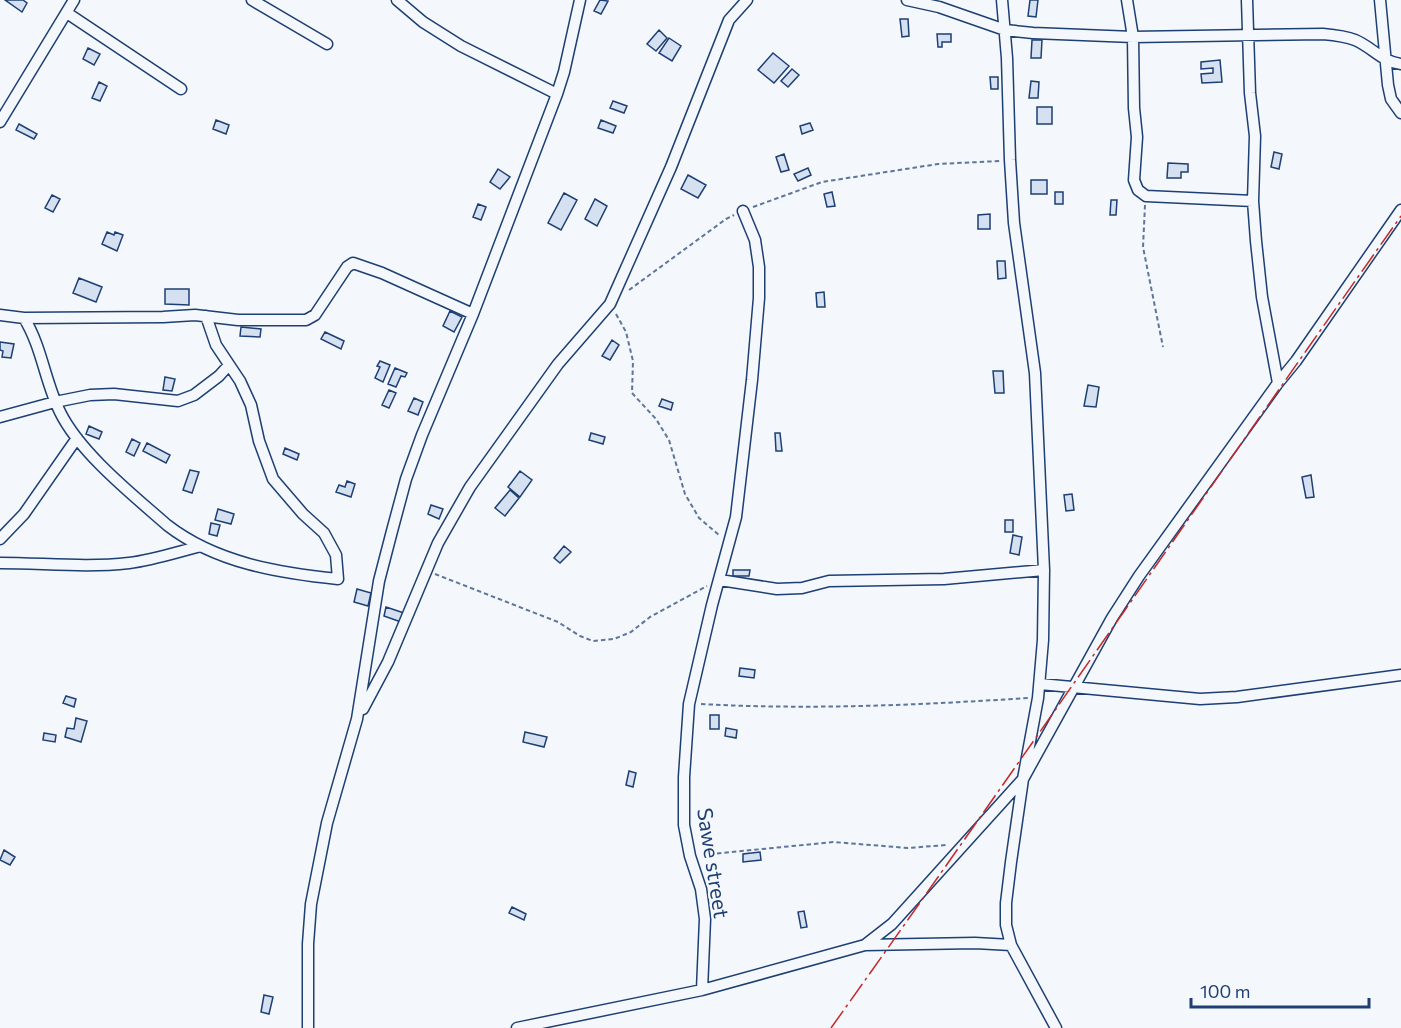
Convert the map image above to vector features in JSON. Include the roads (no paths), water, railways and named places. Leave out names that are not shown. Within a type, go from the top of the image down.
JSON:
[{"type":"street","points":[[0,122],[74,0]]},
{"type":"street","points":[[252,0],[327,44]]},
{"type":"street","points":[[397,0],[423,22],[461,46],[557,94]]},
{"type":"street","points":[[308,1028],[308,944],[311,904],[327,823],[357,720],[379,581],[400,500],[422,435],[473,314],[557,94],[580,0]]},
{"type":"street","points":[[357,720],[388,662],[438,543],[470,487],[558,364],[610,304],[671,167],[729,20],[747,0]]},
{"type":"street","points":[[907,0],[939,7],[1005,30],[1062,35],[1133,37],[1323,34],[1341,36],[1356,40],[1385,60],[1401,64]]},
{"type":"street","points":[[1002,0],[1014,223],[1035,373],[1044,570],[1040,684],[1023,779],[1006,903],[1006,925],[1011,945],[1056,1028]]},
{"type":"street","points":[[1127,0],[1133,37],[1134,108],[1137,137],[1134,180],[1138,190],[1146,196],[1253,201]]},
{"type":"street","points":[[1247,0],[1247,35],[1255,136],[1253,201],[1262,297],[1278,383]]},
{"type":"street","points":[[1380,0],[1391,99],[1401,113]]},
{"type":"street","points":[[67,14],[182,89]]},
{"type":"street","points":[[865,945],[892,924],[1023,779],[1112,618],[1139,576],[1296,361],[1401,210]]},
{"type":"street","name":"Sawe street","points":[[702,990],[705,919],[701,889],[690,856],[684,825],[684,777],[689,704],[707,625],[729,545],[741,482],[759,298],[759,267],[755,240],[743,212]]},
{"type":"street","points":[[0,315],[24,318],[206,316],[238,320],[306,320],[315,315],[347,267],[354,264],[382,273],[473,314]]},
{"type":"street","points":[[24,318],[44,365],[55,402],[67,424],[91,455],[135,498],[177,533],[230,558],[275,572],[339,579],[336,555],[324,532],[303,514],[273,479],[259,441],[251,405],[240,381],[216,345],[206,316]]},
{"type":"street","points":[[0,417],[90,395],[114,394],[178,401],[194,395],[228,366]]},
{"type":"street","points":[[0,539],[24,514],[77,438]]},
{"type":"street","points":[[0,562],[76,566],[127,563],[201,546]]},
{"type":"street","points":[[720,579],[777,589],[802,588],[829,581],[944,579],[1044,570]]},
{"type":"street","points":[[1040,684],[1200,699],[1237,697],[1401,675]]},
{"type":"street","points":[[517,1028],[702,990],[865,945],[975,943],[1011,945]]}]
